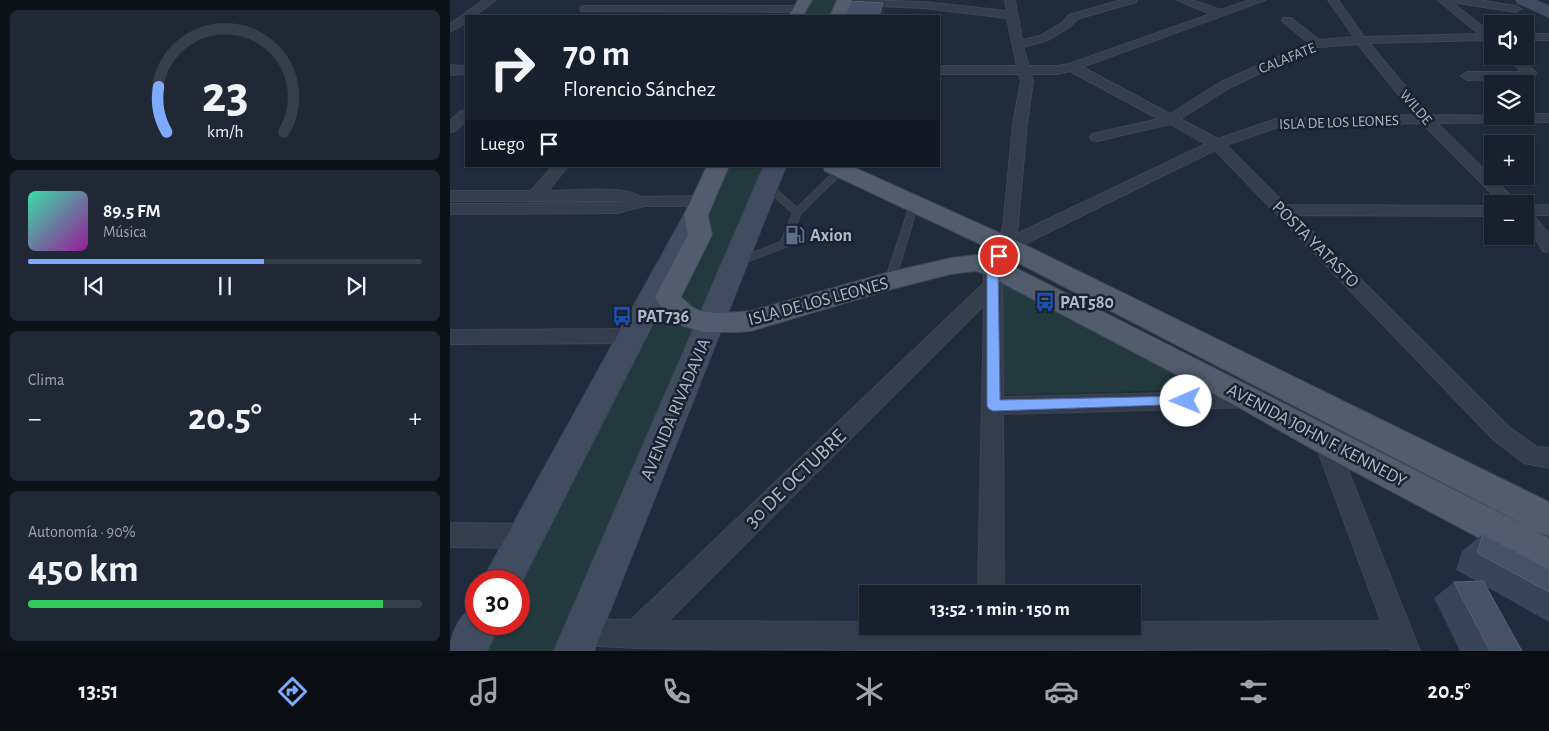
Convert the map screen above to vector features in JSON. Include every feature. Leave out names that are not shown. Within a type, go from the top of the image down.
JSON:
[{"type":"main road","points":[[1537,0],[1549,5]]},
{"type":"main road","points":[[1519,4],[1549,12]]},
{"type":"main road","points":[[508,570],[699,208],[718,167]]},
{"type":"main road","points":[[837,168],[914,204],[992,265]]},
{"type":"main road","name":"AVENIDA RIVADAVIA","points":[[578,642],[771,176]]},
{"type":"main road","name":"ISLA DE LOS LEONES","points":[[699,208],[700,235],[668,297],[672,307],[687,317],[710,323],[731,324],[751,321],[890,281],[952,266],[992,265]]},
{"type":"main road","name":"AVENIDA JOHN F. KENNEDY","points":[[992,265],[1251,399],[1325,440],[1549,557]]},
{"type":"main road","name":"AVENIDA JOHN F. KENNEDY","points":[[992,265],[1549,520]]},
{"type":"main road","points":[[466,651],[474,635]]},
{"type":"street","points":[[470,15],[491,0]]},
{"type":"street","points":[[577,15],[595,0]]},
{"type":"street","points":[[992,585],[992,265],[1011,227],[1020,124],[1027,81],[1017,45],[1010,0]]},
{"type":"street","points":[[1182,0],[1221,14]]},
{"type":"street","points":[[940,70],[1057,70],[1072,67],[1260,0]]},
{"type":"street","name":"WILDE","points":[[1333,0],[1361,40],[1425,119],[1503,195]]},
{"type":"street","points":[[1443,0],[1484,32]]},
{"type":"street","points":[[1458,0],[1519,4]]},
{"type":"street","points":[[1017,45],[1044,38],[1066,25],[1072,17],[1136,1]]},
{"type":"street","points":[[585,8],[730,4],[800,8]]},
{"type":"street","points":[[842,6],[924,5],[1013,15]]},
{"type":"street","points":[[450,29],[465,18]]},
{"type":"street","points":[[1287,20],[1317,44]]},
{"type":"street","points":[[1534,37],[1549,37]]},
{"type":"street","name":"CALAFATE","points":[[1097,137],[1170,120],[1225,85],[1304,48],[1317,44],[1361,40],[1484,38]]},
{"type":"street","points":[[1467,76],[1528,76],[1530,73],[1522,65]]},
{"type":"street","name":"POSTA YATASTO","points":[[1072,67],[1217,144],[1502,434],[1541,457]]},
{"type":"street","points":[[450,70],[465,70]]},
{"type":"street","points":[[450,128],[465,115]]},
{"type":"street","name":"ISLA DE LOS LEONES","points":[[992,265],[1217,144],[1276,124],[1425,119],[1549,118]]},
{"type":"street","points":[[537,194],[560,167]]},
{"type":"street","points":[[450,196],[624,195],[644,201],[699,208]]},
{"type":"street","points":[[450,209],[617,208],[644,201]]},
{"type":"street","points":[[1283,210],[1484,211]]},
{"type":"street","points":[[1534,211],[1549,210]]},
{"type":"street","points":[[1534,226],[1549,247]]},
{"type":"street","name":"30 DE OCTUBRE","points":[[636,634],[992,265]]},
{"type":"street","points":[[450,337],[631,336]]},
{"type":"street","points":[[993,406],[1251,399]]},
{"type":"street","points":[[578,642],[636,634],[1403,642],[1325,440]]},
{"type":"street","points":[[450,535],[525,536]]},
{"type":"lane","points":[[734,264],[785,244],[797,212],[837,168]]},
{"type":"lane","points":[[771,176],[797,212]]},
{"type":"lane","points":[[890,281],[914,204]]},
{"type":"green space","points":[[805,0],[844,0],[838,15],[797,15]]},
{"type":"green space","points":[[717,167],[775,167],[574,651],[466,651],[474,635],[530,635],[530,570],[508,570]]},
{"type":"green space","points":[[1000,279],[1214,389],[1003,395]]},
{"type":"building","points":[[851,1],[883,3],[879,15],[845,15]]},
{"type":"building","points":[[1483,534],[1549,569],[1549,592],[1477,553]]},
{"type":"building","points":[[1483,581],[1522,651],[1490,651],[1454,582]]},
{"type":"place","name":"Axion","points":[[795,235]]},
{"type":"place","name":"PAT580","points":[[1045,302]]},
{"type":"place","name":"PAT736","points":[[622,316]]},
{"type":"route","points":[[999,256],[992,267],[993,406],[1186,401]]}]
